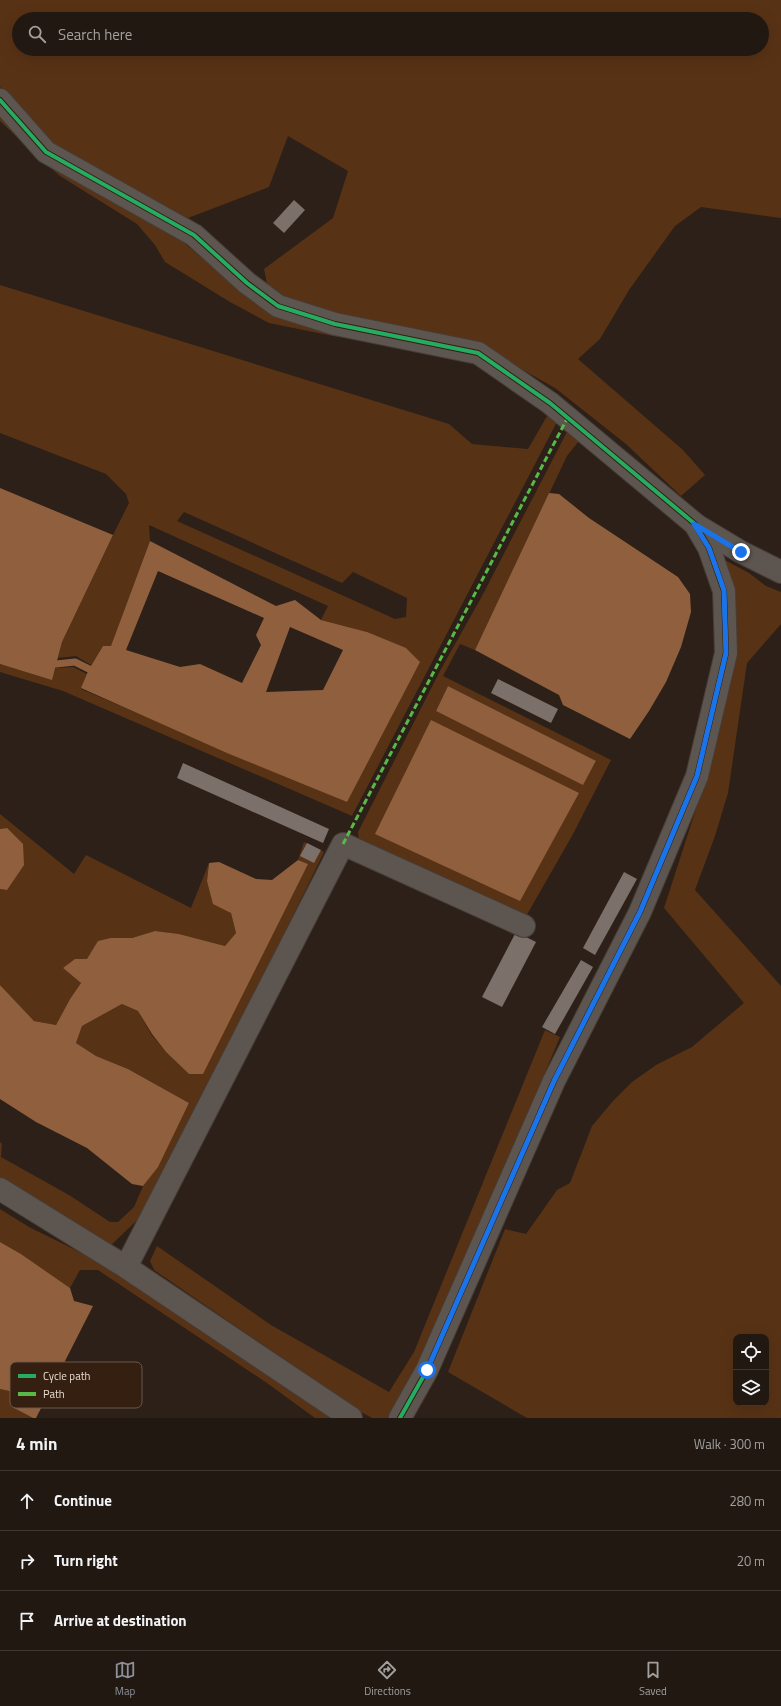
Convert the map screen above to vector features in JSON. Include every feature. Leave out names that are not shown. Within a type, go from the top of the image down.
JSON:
[{"type":"street","points":[[0,100],[46,152],[194,235],[247,283],[278,306],[335,324],[478,353],[550,403],[694,524],[741,552],[781,572]]},
{"type":"street","points":[[400,1418],[427,1370],[554,1081],[640,912],[697,776],[726,653],[724,590],[709,548],[694,524]]},
{"type":"street","points":[[126,1267],[343,844],[524,926]]},
{"type":"street","points":[[0,1190],[126,1267],[351,1418]]},
{"type":"shaded area","points":[[0,0],[781,0],[781,218],[701,207],[675,226],[629,290],[600,339],[578,359],[683,450],[705,475],[681,496],[626,444],[555,388],[484,348],[335,316],[296,304],[267,284],[264,269],[333,218],[348,171],[288,136],[269,187],[188,218],[48,141],[0,87]]},
{"type":"shaded area","points":[[0,110],[160,223],[265,310],[299,322],[434,353],[328,335],[269,323],[230,302],[165,262],[155,245],[137,224],[60,176],[0,121]]},
{"type":"shaded area","points":[[0,285],[449,424],[472,444],[528,449],[550,411],[559,418],[352,816],[63,691],[0,672],[0,664],[52,679],[55,668],[73,667],[87,674],[81,689],[347,802],[367,632],[321,620],[328,606],[149,525],[150,541],[111,647],[103,646],[91,665],[76,656],[58,658],[62,642],[129,503],[126,494],[106,474],[0,433]],"holes":[[[184,512],[342,583],[353,572],[407,598],[406,617],[395,619],[177,521]]]},
{"type":"shaded area","points":[[570,426],[582,437],[567,456],[475,650],[460,644],[443,676],[611,760],[572,836],[525,918],[359,840],[358,832],[441,669],[481,598]],"holes":[[[448,686],[596,762],[583,784],[436,711]]]},
{"type":"shaded area","points":[[0,488],[113,535],[62,642],[52,680],[0,664]]},
{"type":"shaded area","points":[[549,493],[559,494],[589,518],[678,577],[690,594],[691,612],[681,647],[666,682],[630,739],[563,705],[559,695],[475,650]]},
{"type":"shaded area","points":[[150,541],[276,606],[295,600],[321,620],[367,632],[406,648],[420,662],[347,802],[227,753],[81,688],[89,669],[103,646],[111,646]],"holes":[[[158,571],[264,618],[256,635],[261,645],[242,683],[200,664],[180,667],[126,650]],[[290,627],[343,650],[323,690],[266,692]]]},
{"type":"shaded area","points":[[723,559],[749,573],[766,586],[781,592],[781,624],[747,663],[728,793],[715,836],[695,890],[781,986],[781,1418],[527,1418],[448,1372],[505,1229],[526,1234],[557,1190],[570,1183],[592,1126],[613,1101],[632,1082],[656,1065],[692,1047],[744,1003],[664,908],[707,775]]},
{"type":"shaded area","points":[[448,686],[596,761],[583,785],[436,711]]},
{"type":"shaded area","points":[[431,720],[579,793],[520,901],[375,834]]},
{"type":"shaded area","points":[[0,814],[74,874],[86,855],[191,908],[209,863],[207,881],[231,913],[236,933],[225,946],[179,934],[155,931],[132,938],[111,938],[87,960],[63,968],[81,983],[70,999],[56,1025],[34,1021],[0,985],[0,889],[7,890],[7,828],[0,829]]},
{"type":"shaded area","points":[[7,828],[23,844],[24,865],[7,890],[0,889],[0,829]]},
{"type":"shaded area","points":[[304,842],[324,852],[151,1207],[109,1247],[0,1178],[0,1142],[2,1144],[1,1157],[69,1195],[110,1222],[118,1222],[134,1207],[143,1186],[158,1166],[189,1103],[128,1069],[96,1056],[76,1043],[82,1026],[122,1004],[138,1011],[151,1034],[166,1052],[189,1074],[308,864],[298,860]]},
{"type":"shaded area","points":[[298,860],[308,864],[203,1074],[189,1074],[166,1052],[152,1034],[138,1011],[122,1004],[82,1026],[76,1043],[96,1056],[128,1069],[189,1103],[158,1167],[143,1186],[132,1184],[87,1148],[36,1122],[0,1099],[0,985],[34,1021],[56,1025],[70,999],[81,983],[63,968],[75,959],[87,959],[98,941],[111,938],[132,938],[155,931],[179,934],[225,946],[236,933],[231,913],[213,904],[207,881],[209,863],[219,862],[256,879],[272,880]]},
{"type":"shaded area","points":[[545,1030],[560,1037],[423,1364],[391,1418],[372,1418],[361,1412],[154,1270],[150,1261],[157,1246],[271,1325],[389,1392],[414,1352]]},
{"type":"shaded area","points":[[0,1209],[29,1227],[100,1262],[340,1418],[315,1418],[267,1383],[98,1270],[80,1270],[70,1288],[21,1254],[0,1242]]},
{"type":"shaded area","points":[[0,1242],[21,1254],[70,1288],[74,1301],[93,1306],[64,1362],[10,1362],[10,1391],[0,1389]]},
{"type":"shaded area","points":[[0,1389],[10,1391],[10,1408],[14,1408],[33,1418],[0,1418]]},
{"type":"shaded area","points":[[14,1408],[41,1408],[36,1418],[33,1418]]},
{"type":"building","points":[[294,200],[305,210],[284,233],[273,223]]},
{"type":"building","points":[[498,679],[558,709],[551,723],[491,693]]},
{"type":"building","points":[[183,763],[329,829],[323,843],[177,778]]},
{"type":"building","points":[[307,843],[321,850],[314,863],[300,856]]},
{"type":"building","points":[[624,872],[637,879],[595,955],[583,948]]},
{"type":"building","points":[[516,932],[536,942],[502,1007],[482,997]]},
{"type":"building","points":[[581,960],[593,967],[555,1034],[542,1027]]},
{"type":"waterway","points":[[56,664],[75,662],[89,669]]},
{"type":"marked path","points":[[343,844],[568,417]]},
{"type":"cycle path","points":[[0,100],[46,152],[194,235],[247,283],[278,306],[335,324],[478,353],[550,403],[695,524],[709,548],[724,591],[726,653],[697,776],[640,912],[554,1081],[427,1370],[400,1418]]},
{"type":"route","points":[[427,1370],[554,1081],[640,912],[697,776],[726,653],[724,590],[709,548],[694,524],[741,552]]}]
